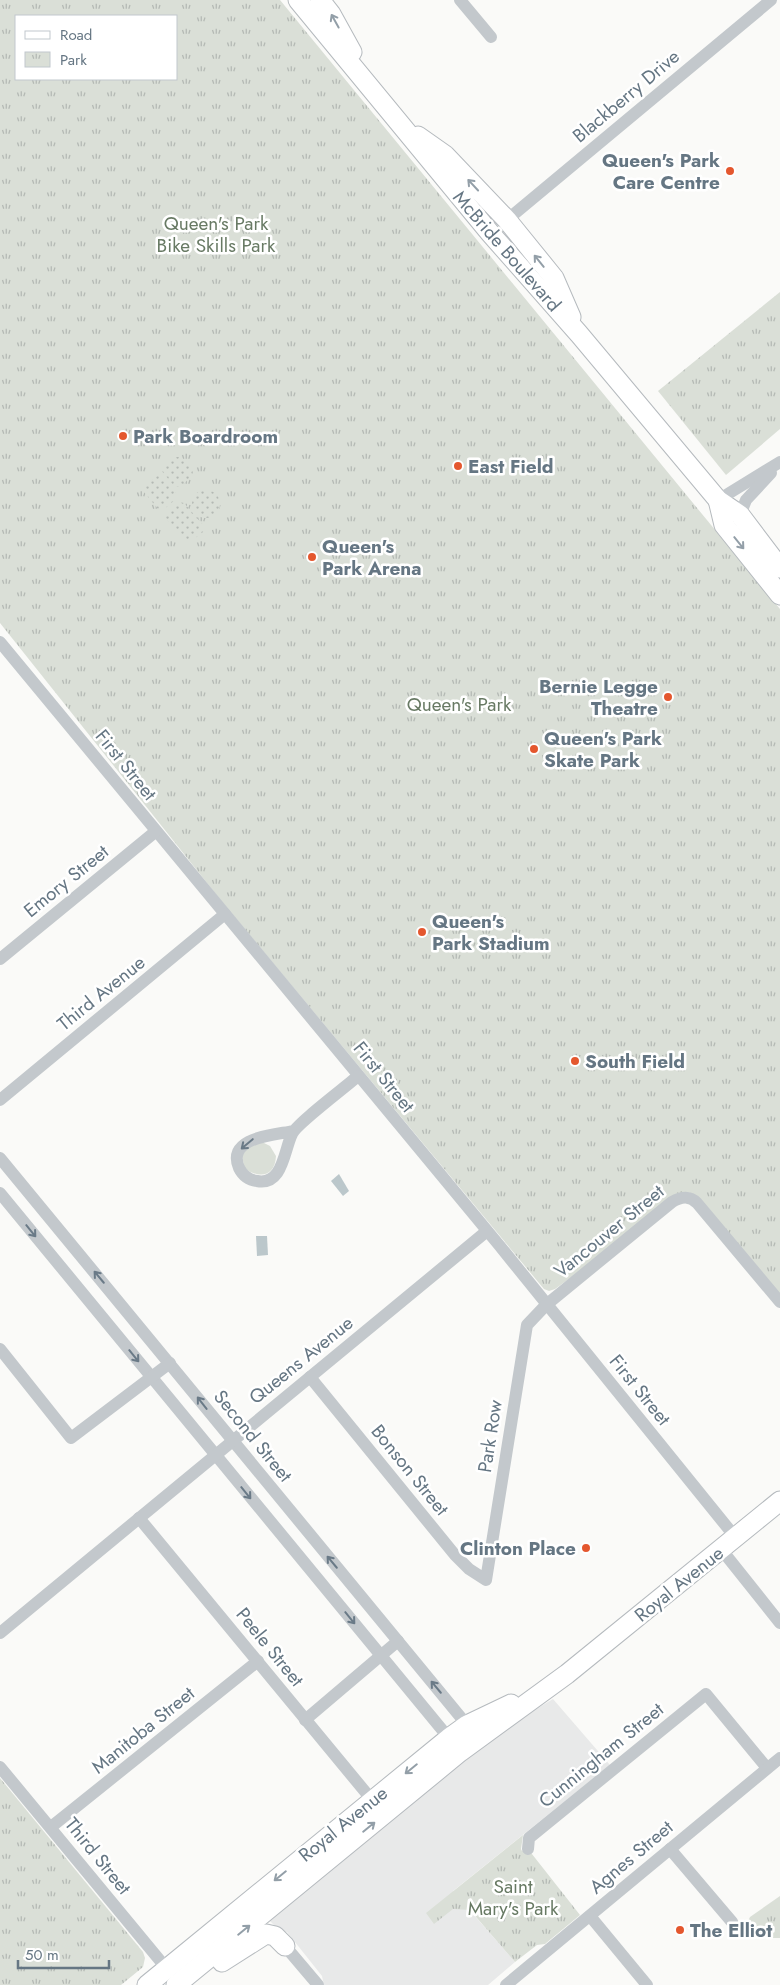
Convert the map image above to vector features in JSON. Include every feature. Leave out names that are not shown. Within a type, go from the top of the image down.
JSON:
[{"type":"main road","name":"McBride Boulevard","points":[[298,0],[490,234],[579,334],[718,500],[740,515],[780,568]]},
{"type":"main road","points":[[320,0],[331,14],[376,94]]},
{"type":"main road","points":[[398,122],[445,155],[507,220],[554,278],[579,334]]},
{"type":"main road","name":"McBride Boulevard","points":[[718,500],[724,524],[780,595]]},
{"type":"main road","name":"Royal Avenue","points":[[147,1985],[174,1979],[455,1745],[472,1732],[553,1684],[635,1620],[780,1501]]},
{"type":"main road","name":"Royal Avenue","points":[[174,1979],[372,1800],[455,1745]]},
{"type":"main road","points":[[174,1979],[200,1977],[263,1935],[275,1936],[285,1946]]},
{"type":"street","points":[[460,0],[491,37]]},
{"type":"street","name":"Blackberry Drive","points":[[507,220],[771,0]]},
{"type":"street","points":[[718,500],[780,462]]},
{"type":"street","points":[[740,515],[746,500],[780,462]]},
{"type":"street","name":"First Street","points":[[0,642],[155,832],[226,914],[546,1305],[728,1543],[780,1623]]},
{"type":"street","name":"Emory Street","points":[[0,960],[155,832]]},
{"type":"street","name":"Third Avenue","points":[[0,1100],[226,914]]},
{"type":"street","points":[[292,1131],[280,1169],[274,1177],[259,1182],[250,1180],[243,1174],[238,1159],[240,1150],[245,1143],[252,1139],[292,1131],[358,1076]]},
{"type":"street","name":"Second Street","points":[[0,1158],[472,1732]]},
{"type":"street","points":[[0,1193],[455,1745]]},
{"type":"street","name":"Vancouver Street","points":[[546,1305],[672,1202],[689,1197],[697,1203],[780,1302]]},
{"type":"street","name":"Queens Avenue","points":[[0,1633],[487,1231]]},
{"type":"street","name":"Park Row","points":[[486,1580],[527,1325],[546,1305]]},
{"type":"street","points":[[0,1349],[71,1438],[170,1363]]},
{"type":"street","name":"Bonson Street","points":[[310,1377],[454,1554],[469,1569],[486,1580]]},
{"type":"street","name":"Peele Street","points":[[139,1518],[372,1800]]},
{"type":"street","points":[[305,1720],[398,1641]]},
{"type":"street","name":"Manitoba Street","points":[[51,1827],[258,1661]]},
{"type":"street","name":"Cunningham Street","points":[[528,1849],[529,1838],[706,1694],[767,1768]]},
{"type":"street","name":"Agnes Street","points":[[506,1985],[780,1758]]},
{"type":"street","name":"Third Street","points":[[0,1766],[174,1979]]},
{"type":"street","points":[[670,1850],[732,1922],[736,1932]]},
{"type":"street","points":[[590,1916],[647,1985]]},
{"type":"street","points":[[285,1946],[318,1985]]},
{"type":"shaded area","points":[[339,1174],[349,1191],[343,1196],[331,1181]]},
{"type":"shaded area","points":[[256,1236],[267,1236],[268,1255],[257,1256]]},
{"type":"shaded area","points":[[553,1699],[610,1765],[453,1891],[515,1962],[488,1985],[324,1985],[322,1976],[287,1932],[280,1931],[266,1917],[486,1739]]},
{"type":"green space","name":"Queen's Park","points":[[0,0],[280,0],[780,609],[780,1295],[689,1192],[555,1289],[549,1291],[544,1289],[219,898],[0,623]]},
{"type":"green space","points":[[780,292],[780,429],[726,475],[658,391]]},
{"type":"green space","points":[[176,457],[181,457],[193,471],[192,476],[180,487],[174,486],[161,470]]},
{"type":"green space","points":[[157,476],[162,476],[176,493],[176,499],[163,510],[158,509],[144,492],[144,487]]},
{"type":"green space","points":[[206,490],[216,494],[220,504],[216,514],[206,518],[196,514],[192,504],[196,494]]},
{"type":"green space","points":[[179,502],[184,503],[204,526],[203,532],[190,542],[185,542],[166,519],[166,513]]},
{"type":"green space","points":[[260,1141],[270,1146],[276,1156],[273,1168],[269,1172],[260,1175],[244,1168],[242,1152]]},
{"type":"green space","points":[[0,1778],[143,1952],[145,1958],[143,1967],[121,1985],[0,1985]]},
{"type":"green space","name":"Saint Mary's Park","points":[[523,1835],[522,1851],[528,1849],[580,1915],[545,1944],[537,1945],[515,1962],[470,1910],[453,1909],[434,1924],[426,1913]]},
{"type":"green space","points":[[780,1896],[780,1938],[740,1938],[750,1917]]},
{"type":"place","name":"Queen's Park Care Centre","points":[[730,171]]},
{"type":"place","name":"Park Boardroom","points":[[123,436]]},
{"type":"place","name":"East Field","points":[[458,466]]},
{"type":"place","name":"Queen's Park Arena","points":[[312,557]]},
{"type":"place","name":"Bernie Legge Theatre","points":[[668,697]]},
{"type":"place","name":"Queen's Park Skate Park","points":[[534,749]]},
{"type":"place","name":"Queen's Park Stadium","points":[[422,932]]},
{"type":"place","name":"South Field","points":[[575,1061]]},
{"type":"place","name":"Clinton Place","points":[[586,1548]]},
{"type":"place","name":"The Elliot","points":[[680,1930]]},
{"type":"park label","name":"Queen's Park Bike Skills Park","points":[[216,234]]}]
